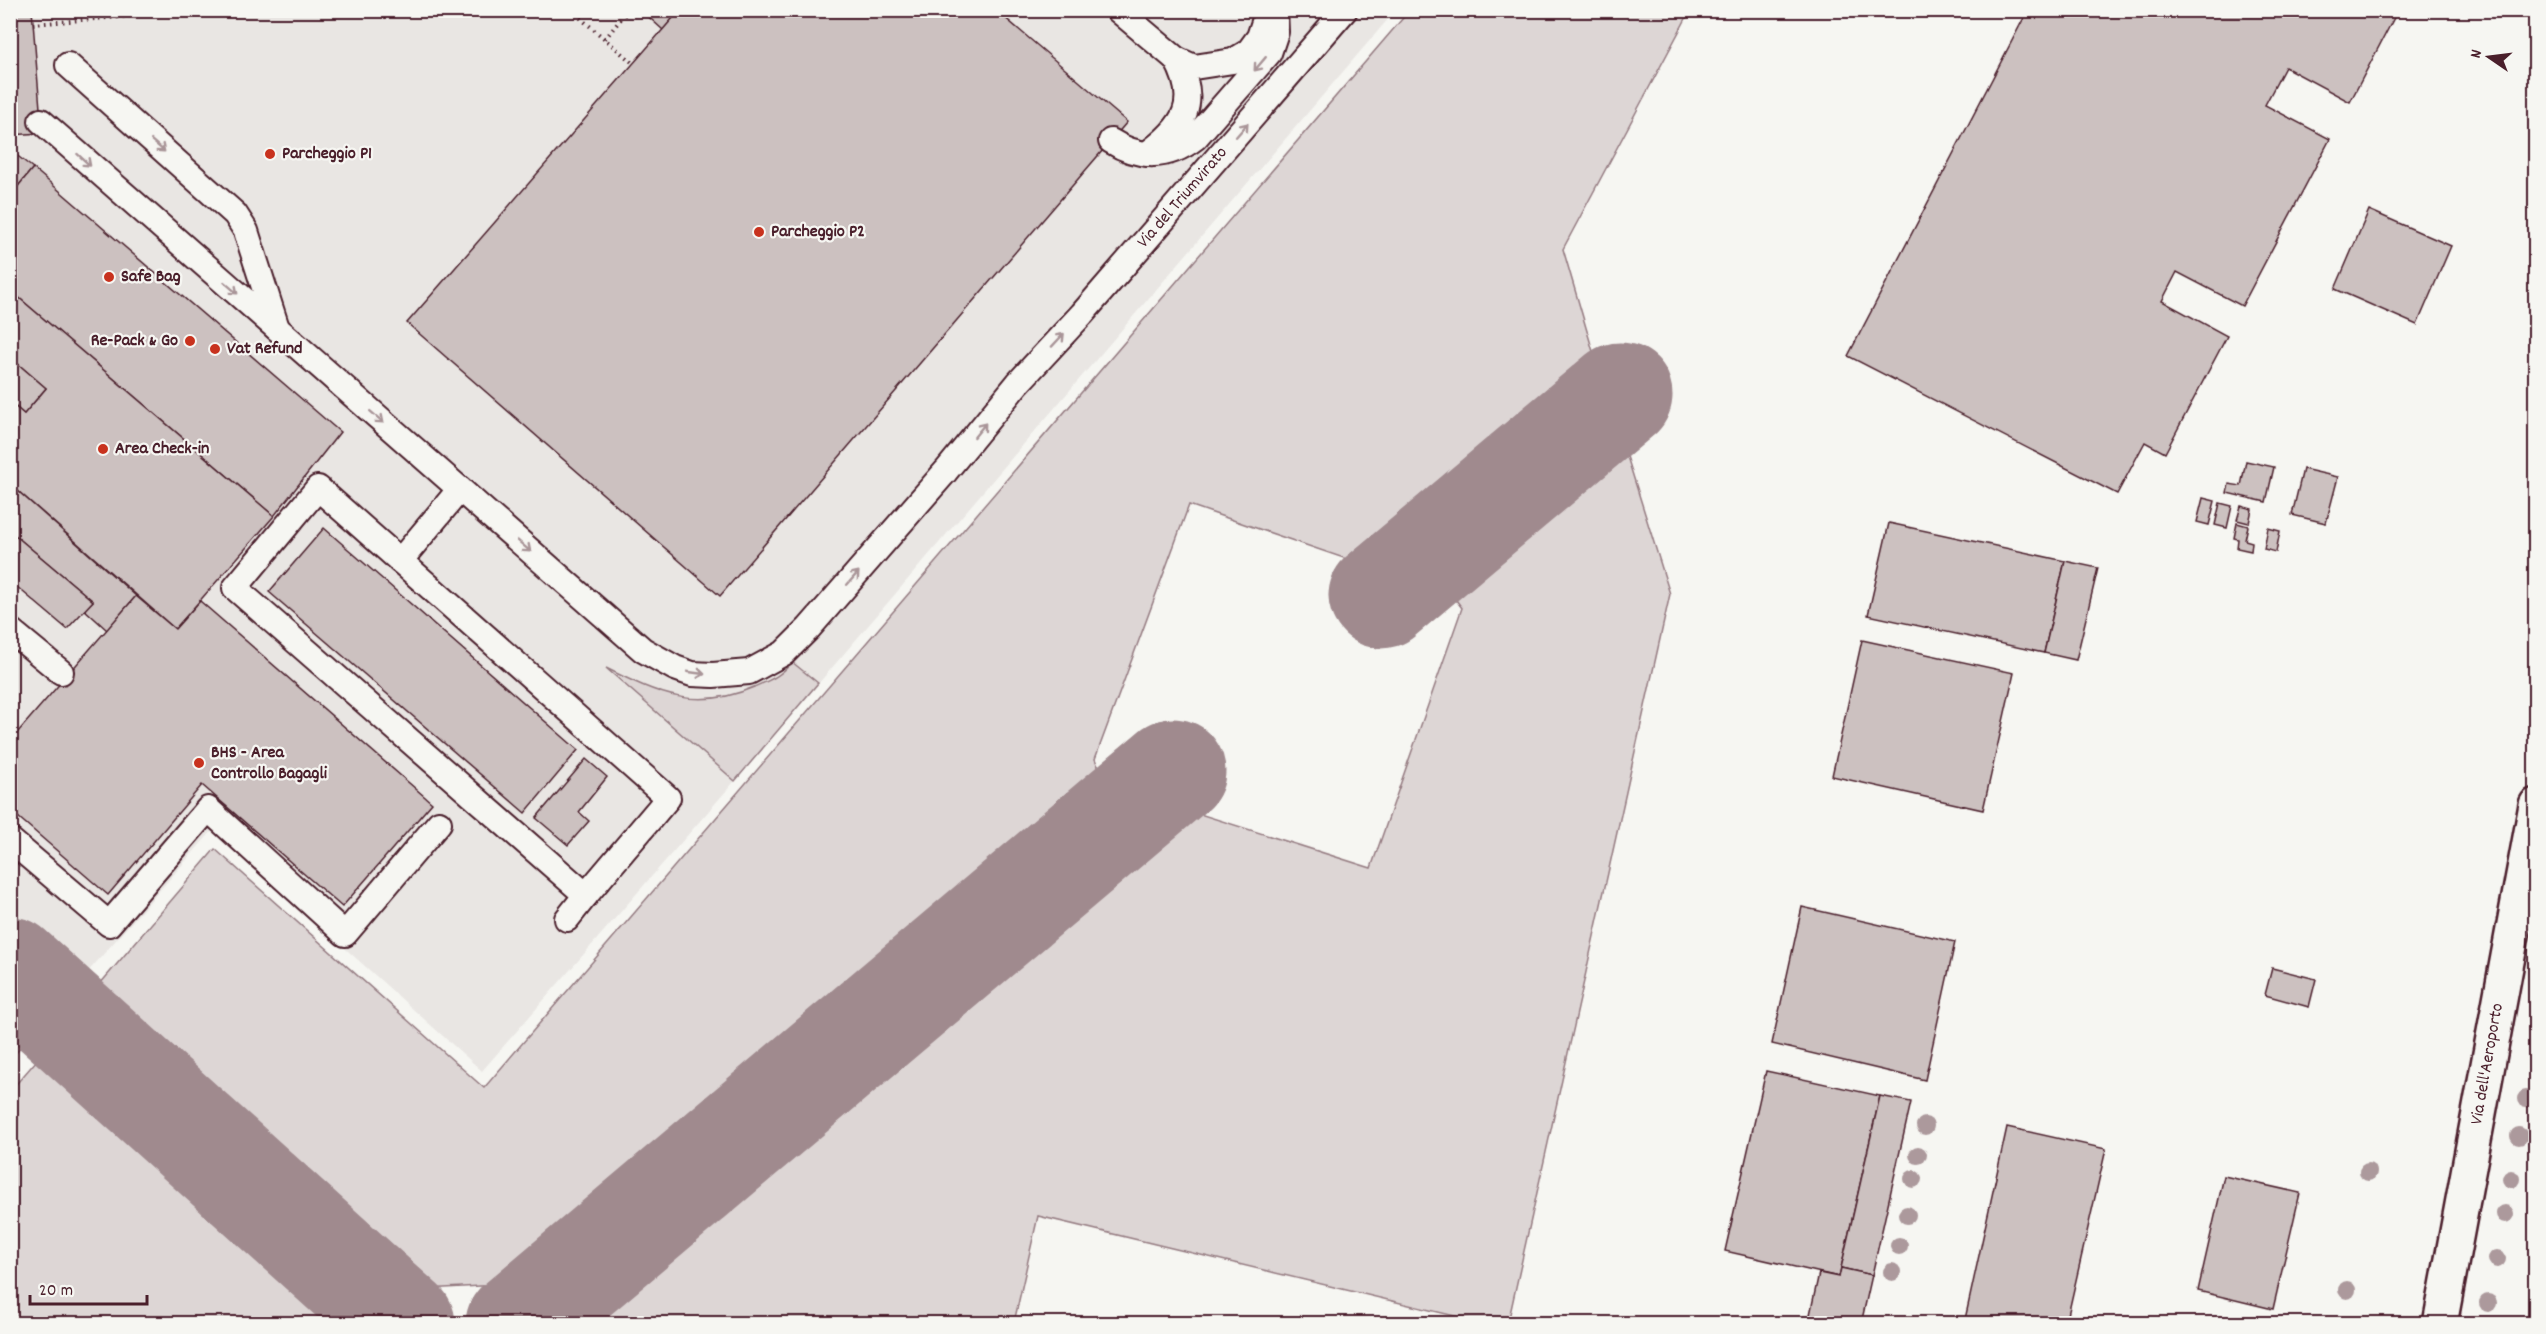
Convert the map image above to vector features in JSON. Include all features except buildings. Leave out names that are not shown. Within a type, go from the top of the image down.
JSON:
[{"type":"street","name":"Via dell'Aeroporto","points":[[2440,1323],[2535,805]]},
{"type":"lane","points":[[1118,10],[1176,59],[1194,67],[1233,61],[1248,52],[1259,37],[1268,10]]},
{"type":"lane","points":[[1111,141],[1122,148],[1146,154],[1166,153],[1182,148],[1209,123],[1269,53],[1276,32],[1275,10]]},
{"type":"lane","name":"Via del Triumvirato","points":[[41,121],[643,650],[663,663],[692,674],[748,672],[784,653],[809,628],[946,471],[1018,383],[1090,305],[1345,10]]},
{"type":"lane","points":[[1146,154],[1164,142],[1185,114],[1190,94],[1186,76],[1176,59]]},
{"type":"lane","points":[[68,65],[235,214],[246,231],[278,328]]},
{"type":"lane","points":[[567,919],[668,798],[318,488],[235,588],[586,895]]},
{"type":"lane","points":[[400,561],[460,489]]},
{"type":"lane","points":[[10,630],[61,672]]},
{"type":"lane","points":[[10,840],[109,924],[208,809],[345,934],[439,824]]},
{"type":"path","points":[[33,24],[205,10]]},
{"type":"path","points":[[572,10],[634,64]]},
{"type":"path","points":[[605,39],[628,10]]},
{"type":"shaded area","points":[[11,11],[1395,11],[740,775],[482,1071],[213,830],[11,1059]]},
{"type":"shaded area","points":[[1409,11],[1690,11],[1563,249],[1599,372],[1364,565],[1189,505],[1095,759],[1105,783],[499,1285],[408,1290],[88,998],[215,849],[484,1088]]},
{"type":"shaded area","points":[[1621,437],[1670,594],[1508,1323],[1484,1323],[1038,1216],[1015,1318],[1039,1323],[572,1323],[1181,808],[1371,868],[1462,608],[1447,588]]},
{"type":"shaded area","points":[[792,662],[818,683],[735,781],[606,668],[661,692],[696,699],[714,698],[754,687],[770,680]]},
{"type":"shaded area","points":[[11,1005],[37,1028],[11,1059]]},
{"type":"shaded area","points":[[50,1045],[354,1323],[11,1323],[11,1090]]},
{"type":"taxiway","points":[[1381,596],[1620,395]]},
{"type":"taxiway","points":[[518,1324],[1173,771]]},
{"type":"taxiway","points":[[10,969],[403,1324]]},
{"type":"place","name":"Parcheggio P1","points":[[270,154]]},
{"type":"place","name":"Parcheggio P2","points":[[759,232]]},
{"type":"place","name":"Safe Bag","points":[[109,277]]},
{"type":"place","name":"Re-Pack & Go","points":[[190,341]]},
{"type":"place","name":"Vat Refund","points":[[215,349]]},
{"type":"place","name":"Area Check-in","points":[[103,449]]},
{"type":"place","name":"BHS - Area Controllo Bagagli","points":[[199,763]]}]
